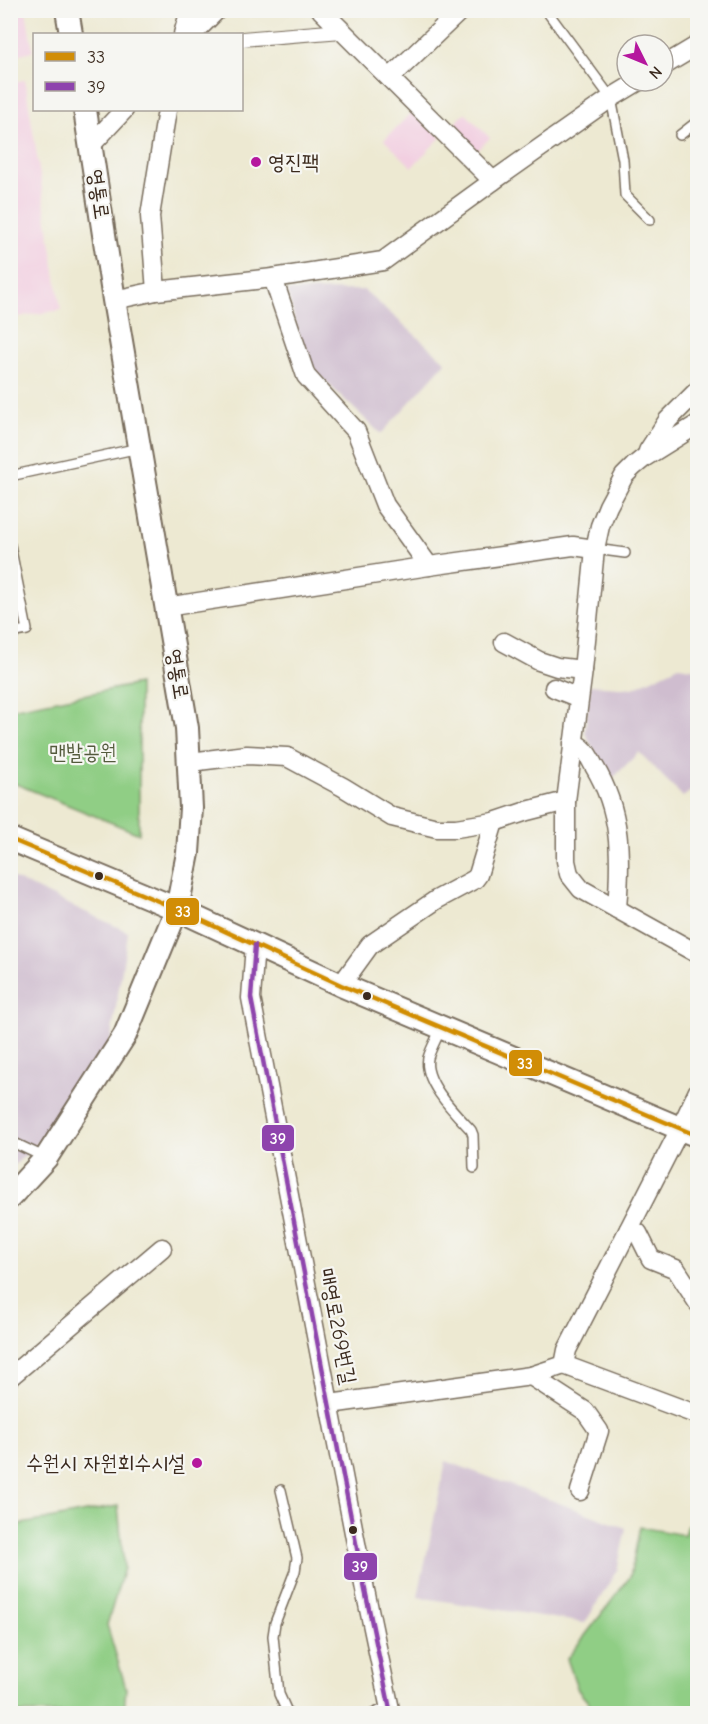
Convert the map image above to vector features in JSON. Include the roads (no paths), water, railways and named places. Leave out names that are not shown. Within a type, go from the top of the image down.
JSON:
[{"type":"street","points":[[67,10],[71,33]]},
{"type":"street","points":[[183,33],[190,10]]},
{"type":"street","points":[[194,33],[217,10]]},
{"type":"street","points":[[321,10],[493,182]]},
{"type":"street","points":[[390,78],[461,10]]},
{"type":"street","points":[[243,39],[342,31]]},
{"type":"street","points":[[675,59],[698,45]]},
{"type":"street","points":[[114,300],[156,291],[273,278],[383,261],[619,93]]},
{"type":"street","name":"영통로","points":[[10,1197],[46,1158],[125,1035],[177,909],[188,853],[191,808],[190,762],[180,681],[114,300],[85,111]]},
{"type":"street","points":[[92,144],[123,111]]},
{"type":"street","points":[[156,291],[150,216],[167,111]]},
{"type":"street","points":[[273,278],[306,376],[357,431],[385,505],[429,566]]},
{"type":"street","points":[[645,457],[668,420],[698,390]]},
{"type":"street","points":[[698,424],[645,457],[624,476],[600,526],[595,549],[583,670],[566,801],[565,846],[569,874],[581,889],[698,954]]},
{"type":"street","points":[[166,607],[573,546],[595,549]]},
{"type":"street","points":[[504,642],[539,661],[557,667],[583,670]]},
{"type":"street","points":[[554,688],[579,696]]},
{"type":"street","points":[[573,743],[585,750],[600,774],[614,812],[620,841],[617,909]]},
{"type":"street","points":[[190,762],[247,755],[287,757],[392,817],[446,828],[494,822],[566,801]]},
{"type":"street","points":[[341,985],[370,945],[442,896],[476,879],[494,822]]},
{"type":"street","points":[[10,839],[177,909],[341,985],[689,1133]]},
{"type":"street","name":"매영로269번길","points":[[255,945],[251,998],[330,1404],[384,1711]]},
{"type":"street","points":[[564,1365],[567,1350],[629,1229],[689,1133],[698,1091]]},
{"type":"street","points":[[629,1229],[638,1233],[651,1259],[676,1269],[698,1303]]},
{"type":"street","points":[[10,1377],[162,1248]]},
{"type":"street","points":[[330,1404],[531,1376],[564,1365],[698,1415]]},
{"type":"street","points":[[531,1376],[585,1411],[599,1431],[580,1491]]},
{"type":"lane","points":[[546,10],[611,98],[623,160],[625,195],[650,220]]},
{"type":"lane","points":[[680,135],[698,121]]},
{"type":"lane","points":[[10,476],[139,448]]},
{"type":"lane","points":[[10,545],[27,630],[10,633]]},
{"type":"lane","points":[[595,549],[626,553]]},
{"type":"lane","points":[[441,1028],[428,1059],[431,1078],[447,1104],[471,1130],[474,1168]]},
{"type":"lane","points":[[10,1142],[46,1158]]},
{"type":"lane","points":[[281,1490],[297,1558],[295,1571],[275,1623],[273,1636],[279,1694],[288,1713]]},
{"type":"place","name":"영진팩","points":[[256,162]]},
{"type":"place","name":"수원시 자원회수시설","points":[[197,1463]]},
{"type":"park label","name":"맨발공원","points":[[83,752]]}]
